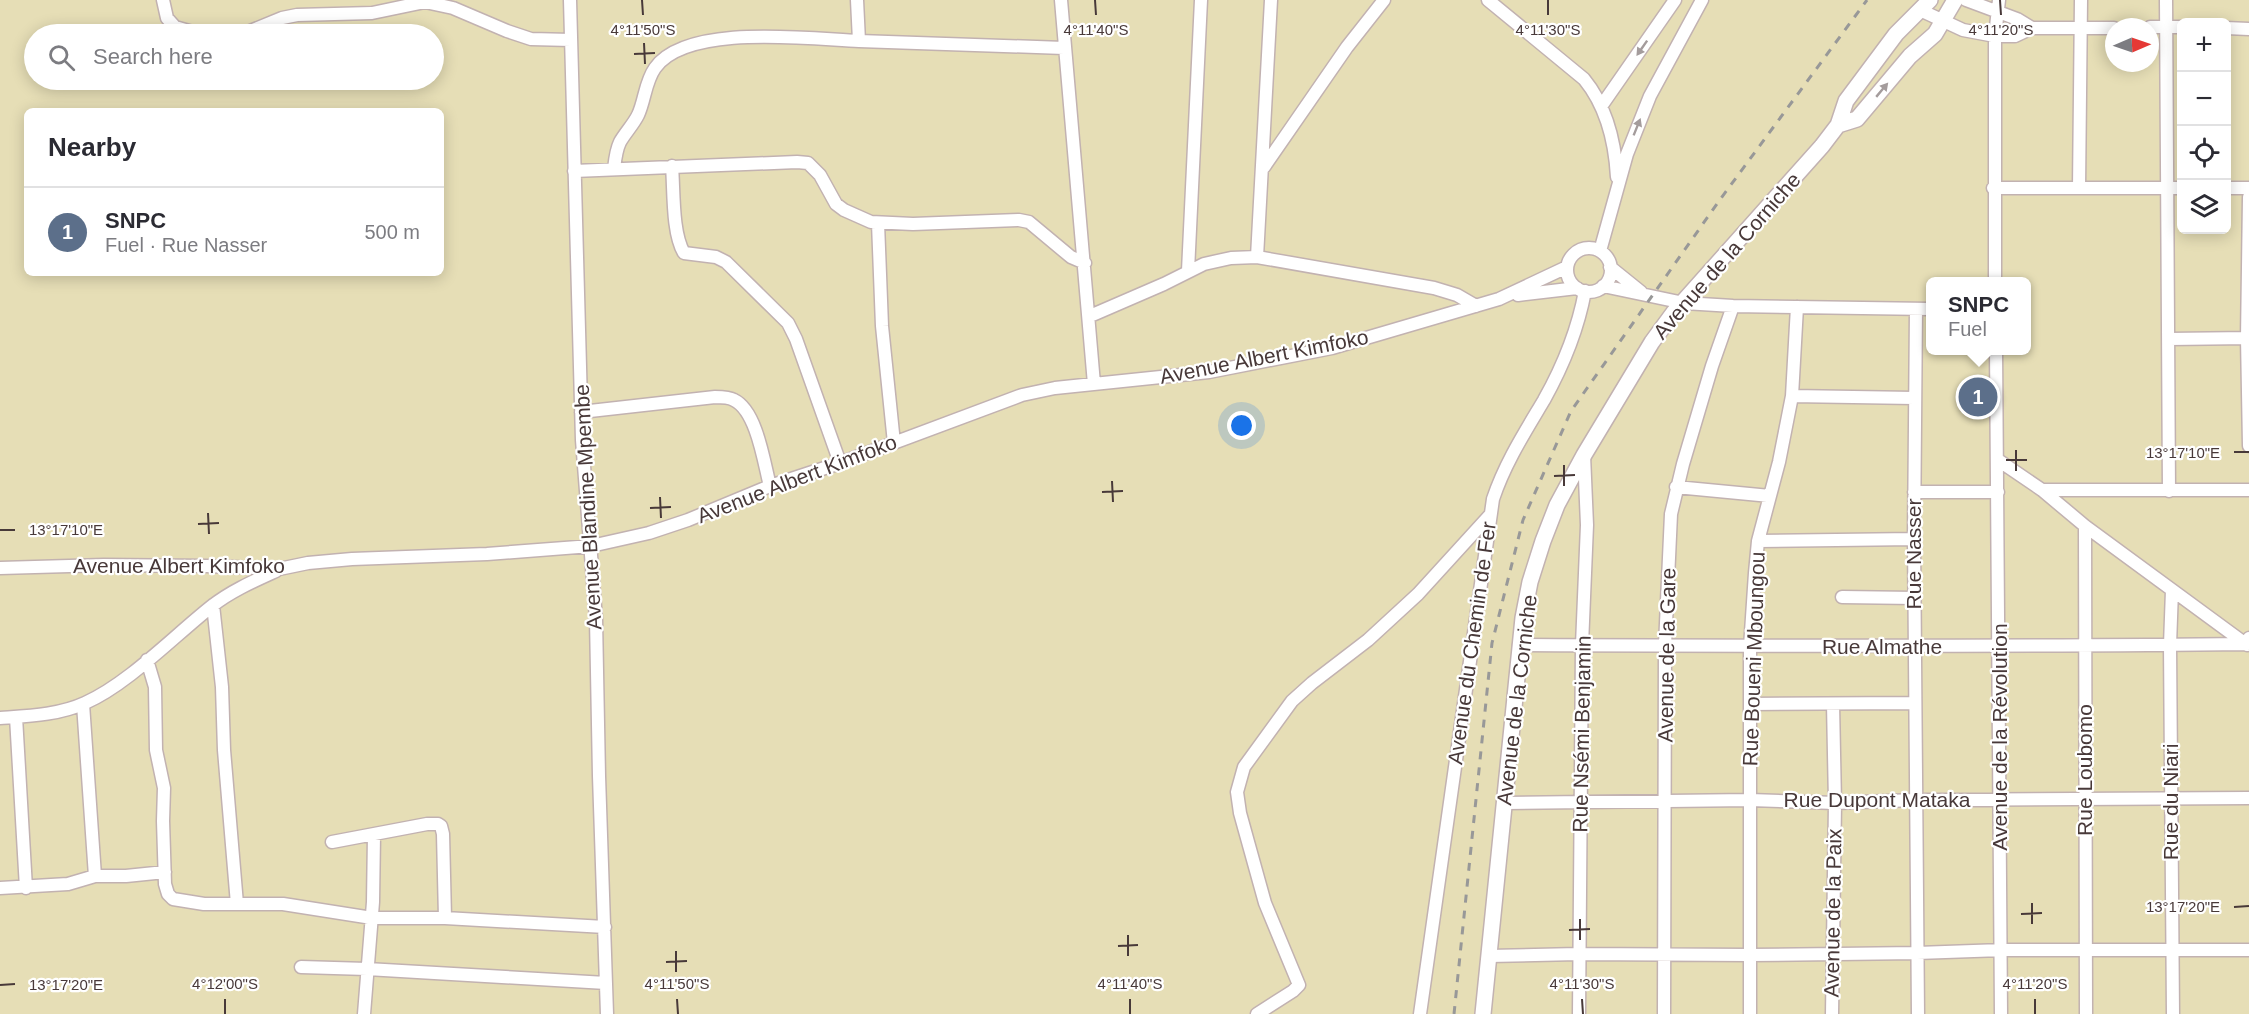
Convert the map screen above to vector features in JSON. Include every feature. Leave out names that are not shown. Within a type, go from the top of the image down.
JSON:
[{"type":"street","points":[[163,0],[167,18],[172,24]]},
{"type":"street","points":[[354,13],[355,0]]},
{"type":"street","name":"Avenue Blandine Mpembe","points":[[570,0],[581,412],[596,619],[607,1014]]},
{"type":"street","points":[[857,0],[859,41]]},
{"type":"street","points":[[1061,0],[1090,316],[1094,384]]},
{"type":"street","points":[[1188,271],[1201,0]]},
{"type":"street","points":[[1257,257],[1271,0]]},
{"type":"street","points":[[1263,168],[1347,47],[1384,0]]},
{"type":"street","points":[[1488,0],[1584,79],[1602,105],[1612,139],[1618,182]]},
{"type":"street","points":[[1602,105],[1676,0]]},
{"type":"street","points":[[1600,251],[1618,182],[1650,96],[1702,0]]},
{"type":"street","name":"Avenue de la Corniche","points":[[1838,125],[1857,119],[1910,56],[1935,34],[1955,0]]},
{"type":"street","points":[[1966,0],[1998,6],[2032,28]]},
{"type":"street","points":[[2079,188],[2081,0]]},
{"type":"street","points":[[2166,0],[2169,491]]},
{"type":"street","points":[[269,24],[297,15],[372,13],[425,2],[453,8],[524,37],[571,40]]},
{"type":"street","points":[[1925,5],[1944,22],[1963,30],[1995,36],[2015,36],[2032,28],[2105,28]]},
{"type":"street","name":"Avenue de la Corniche","points":[[1483,1014],[1519,645],[1530,582],[1557,505],[1584,455],[1652,342],[1674,312],[1838,125],[1846,101],[1896,34],[1925,5]]},
{"type":"street","points":[[1995,277],[1993,188],[1995,36],[1998,6]]},
{"type":"street","points":[[2159,27],[2177,27]]},
{"type":"street","points":[[2231,28],[2249,29]]},
{"type":"street","points":[[614,169],[620,142],[638,116],[655,67],[675,52],[703,41],[749,36],[1064,48]]},
{"type":"street","points":[[574,171],[797,162],[808,164],[820,175],[836,204],[844,210],[878,223],[1018,220],[1029,222],[1071,257],[1084,263]]},
{"type":"street","points":[[672,166],[676,228],[684,253],[716,257],[726,262],[788,323],[796,339],[840,464]]},
{"type":"street","points":[[1993,188],[2177,188]]},
{"type":"street","points":[[2231,188],[2249,188]]},
{"type":"street","points":[[2249,197],[2249,446]]},
{"type":"street","points":[[878,223],[882,326],[894,443]]},
{"type":"street","points":[[1582,249],[1600,251],[1607,258],[1610,267],[1609,278],[1598,290],[1581,290],[1569,279],[1567,267],[1572,256],[1582,249]]},
{"type":"street","points":[[1090,316],[1188,271],[1218,261],[1257,257],[1434,288],[1457,295],[1476,306]]},
{"type":"street","name":"Avenue Albert Kimfoko","points":[[0,568],[104,565],[279,569],[308,563],[352,559],[487,554],[591,546],[649,533],[688,520],[770,486],[840,464],[1022,395],[1055,388],[1209,372],[1332,348],[1508,296],[1567,267]]},
{"type":"street","points":[[1610,267],[1644,294]]},
{"type":"street","points":[[1603,286],[1684,303],[1926,309]]},
{"type":"street","name":"Avenue Albert Kimfoko","points":[[1508,296],[1581,290]]},
{"type":"street","name":"Avenue du Chemin de Fer","points":[[1420,1014],[1484,575],[1490,515],[1500,480],[1545,397],[1576,331],[1581,290]]},
{"type":"street","name":"Avenue de la Gare","points":[[1664,1014],[1665,645],[1668,553],[1676,488],[1712,366],[1733,306]]},
{"type":"street","name":"Rue Boueni Mboungou","points":[[1750,1014],[1750,647],[1758,541],[1792,396],[1797,307]]},
{"type":"street","name":"Rue Nasser","points":[[1916,309],[1914,598],[1918,1014]]},
{"type":"street","points":[[2169,339],[2248,338]]},
{"type":"street","name":"Avenue de la Révolution","points":[[1996,355],[2001,1014]]},
{"type":"street","points":[[1792,396],[1914,398]]},
{"type":"street","points":[[581,412],[715,397],[732,399],[741,405],[757,434],[770,486]]},
{"type":"street","name":"Rue Nsémi Benjamin","points":[[1579,1014],[1582,645],[1587,525],[1584,455]]},
{"type":"street","points":[[1998,460],[2042,490],[2085,526],[2172,590],[2248,642]]},
{"type":"street","points":[[1676,488],[1770,496]]},
{"type":"street","points":[[2042,490],[2249,490]]},
{"type":"street","points":[[1914,492],[1998,492]]},
{"type":"street","points":[[1257,1014],[1299,985],[1265,903],[1240,813],[1237,792],[1244,767],[1292,701],[1368,640],[1419,594],[1490,515]]},
{"type":"street","name":"Rue Loubomo","points":[[2085,526],[2086,1014]]},
{"type":"street","points":[[1758,541],[1914,539]]},
{"type":"street","points":[[0,718],[60,711],[83,704],[112,687],[213,605],[279,569]]},
{"type":"street","name":"Rue du Niari","points":[[2172,590],[2170,645],[2173,1014]]},
{"type":"street","points":[[1842,597],[1914,598]]},
{"type":"street","points":[[213,605],[222,687],[224,750],[237,904]]},
{"type":"street","name":"Rue Almathe","points":[[1519,645],[1915,647],[2170,645],[2248,642]]},
{"type":"street","points":[[147,660],[155,687],[156,750],[165,788],[163,821],[166,891],[173,899],[204,904],[283,904],[372,918],[446,918],[605,927]]},
{"type":"street","points":[[1750,705],[1915,703]]},
{"type":"street","points":[[83,704],[95,876]]},
{"type":"street","name":"Avenue de la Paix","points":[[1832,1014],[1835,803],[1833,704]]},
{"type":"street","points":[[16,717],[26,888]]},
{"type":"street","name":"Rue Dupont Mataka","points":[[1505,803],[1750,800],[1835,803],[1915,800],[2249,798]]},
{"type":"street","points":[[332,842],[427,824],[441,826],[446,918]]},
{"type":"street","points":[[364,1014],[372,918],[374,835]]},
{"type":"street","points":[[0,888],[69,884],[95,876],[116,877],[165,872]]},
{"type":"street","points":[[1490,956],[1664,954],[1749,956],[2002,950],[2249,950]]},
{"type":"street","points":[[301,967],[606,983]]},
{"type":"shaded area","points":[[0,0],[2249,0],[2249,1014],[0,1014]]},
{"type":"railway","points":[[1454,1014],[1492,643],[1523,520],[1571,411],[1719,201],[1867,0]]},
{"type":"place","name":"SNPC","points":[[1978,397]]}]
